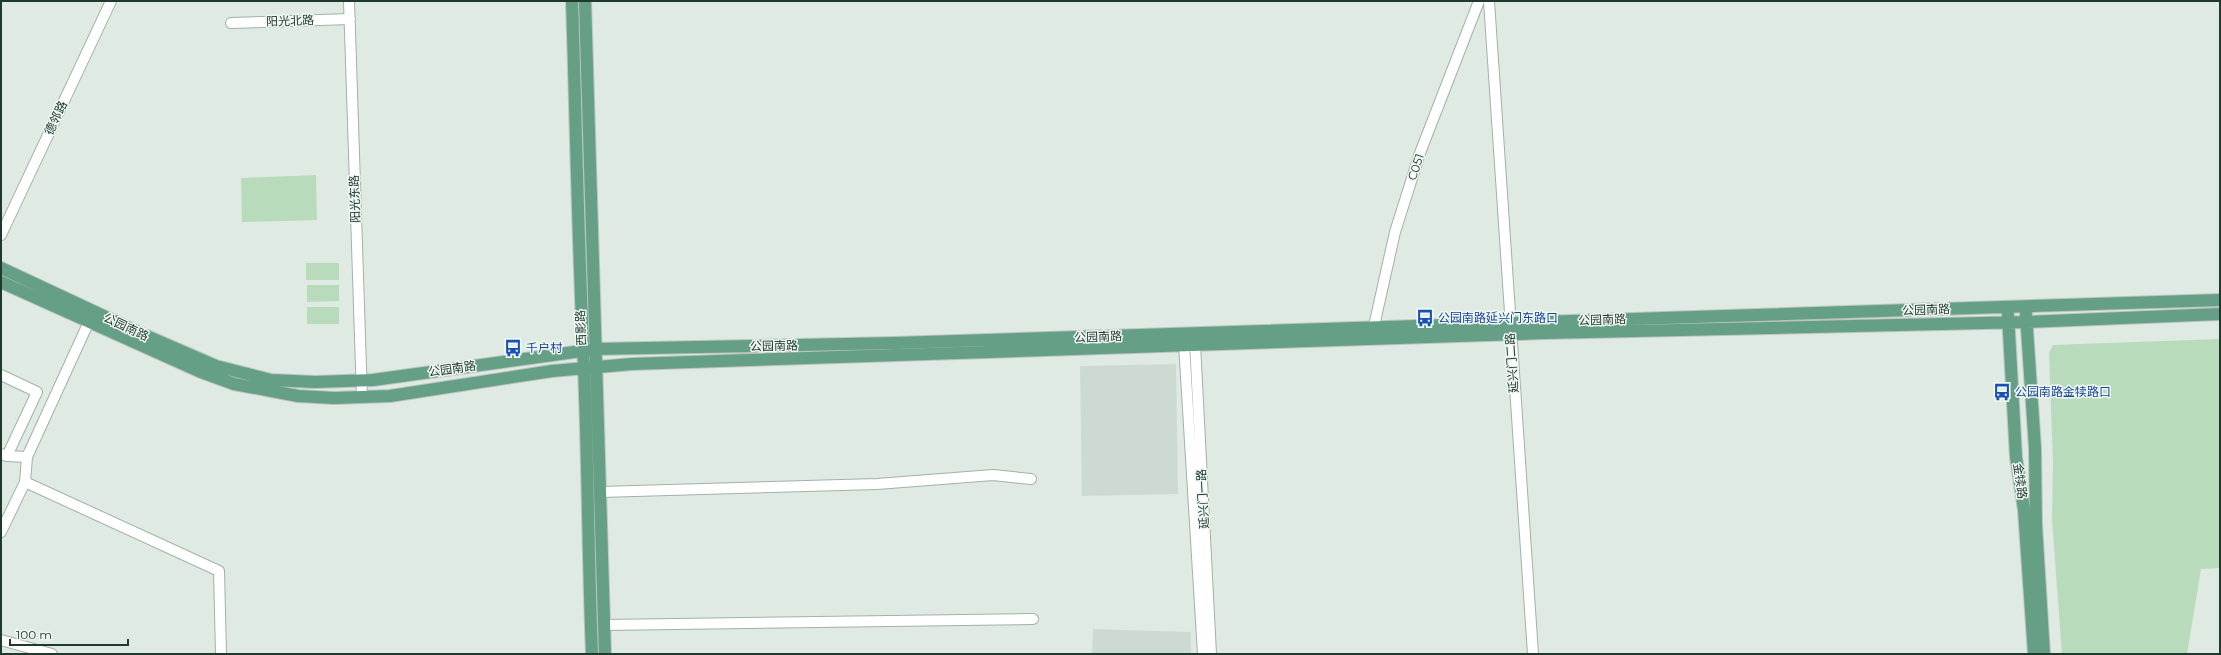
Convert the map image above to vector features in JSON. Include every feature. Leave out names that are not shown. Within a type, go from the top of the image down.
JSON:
[{"type":"main road","name":"西影路","points":[[572,1],[582,350],[584,368],[587,541],[592,654]]},
{"type":"main road","name":"西影路","points":[[585,1],[605,654]]},
{"type":"main road","name":"公园南路","points":[[1,268],[185,366],[234,384],[298,396],[362,398],[390,396],[597,366],[1190,344],[1372,333]]},
{"type":"main road","name":"公园南路","points":[[1,282],[237,373],[271,380],[315,382],[361,380],[596,349],[1372,333],[2008,307],[2220,300]]},
{"type":"main road","name":"金犊路","points":[[2008,307],[2016,457],[2024,510],[2034,654]]},
{"type":"main road","name":"金犊路","points":[[2026,307],[2035,448],[2036,525],[2044,654]]},
{"type":"main road","name":"公园南路","points":[[1510,328],[2027,322],[2220,314]]},
{"type":"street","name":"阳光东路","points":[[349,1],[362,398]]},
{"type":"street","name":"C051","points":[[1372,333],[1395,232],[1420,153],[1479,1]]},
{"type":"street","name":"延兴门二路","points":[[1489,1],[1533,654]]},
{"type":"street","name":"德邻路","points":[[1,236],[108,2]]},
{"type":"street","name":"阳光北路","points":[[230,23],[350,20]]},
{"type":"street","points":[[1,532],[25,482],[27,458],[91,317]]},
{"type":"street","name":"延兴门一路","points":[[1190,344],[1203,654]]},
{"type":"street","name":"延兴门一路","points":[[1190,344],[1211,654]]},
{"type":"street","points":[[1,375],[37,392],[4,455],[27,458]]},
{"type":"street","points":[[600,492],[877,484],[993,475],[1031,479]]},
{"type":"street","points":[[25,482],[219,571],[221,654]]},
{"type":"street","points":[[604,625],[1034,620]]},
{"type":"street","points":[[1,640],[52,654]]},
{"type":"shaded area","points":[[1176,364],[1178,494],[1082,496],[1080,366]]},
{"type":"shaded area","points":[[1093,629],[1191,632],[1191,654],[1092,654]]},
{"type":"green space","points":[[316,175],[317,220],[242,222],[241,178]]},
{"type":"green space","points":[[306,263],[339,263],[339,280],[306,280]]},
{"type":"green space","points":[[307,285],[339,285],[339,301],[307,302]]},
{"type":"green space","points":[[307,307],[339,307],[339,324],[307,324]]},
{"type":"green space","points":[[2220,339],[2220,568],[2201,569],[2187,654],[2062,654],[2052,520],[2053,463],[2049,353],[2053,345]]},
{"type":"place","name":"公园南路延兴门东路口","points":[[1425,318]]},
{"type":"place","name":"千户村","points":[[513,348]]},
{"type":"place","name":"公园南路金犊路口","points":[[2002,392]]}]
